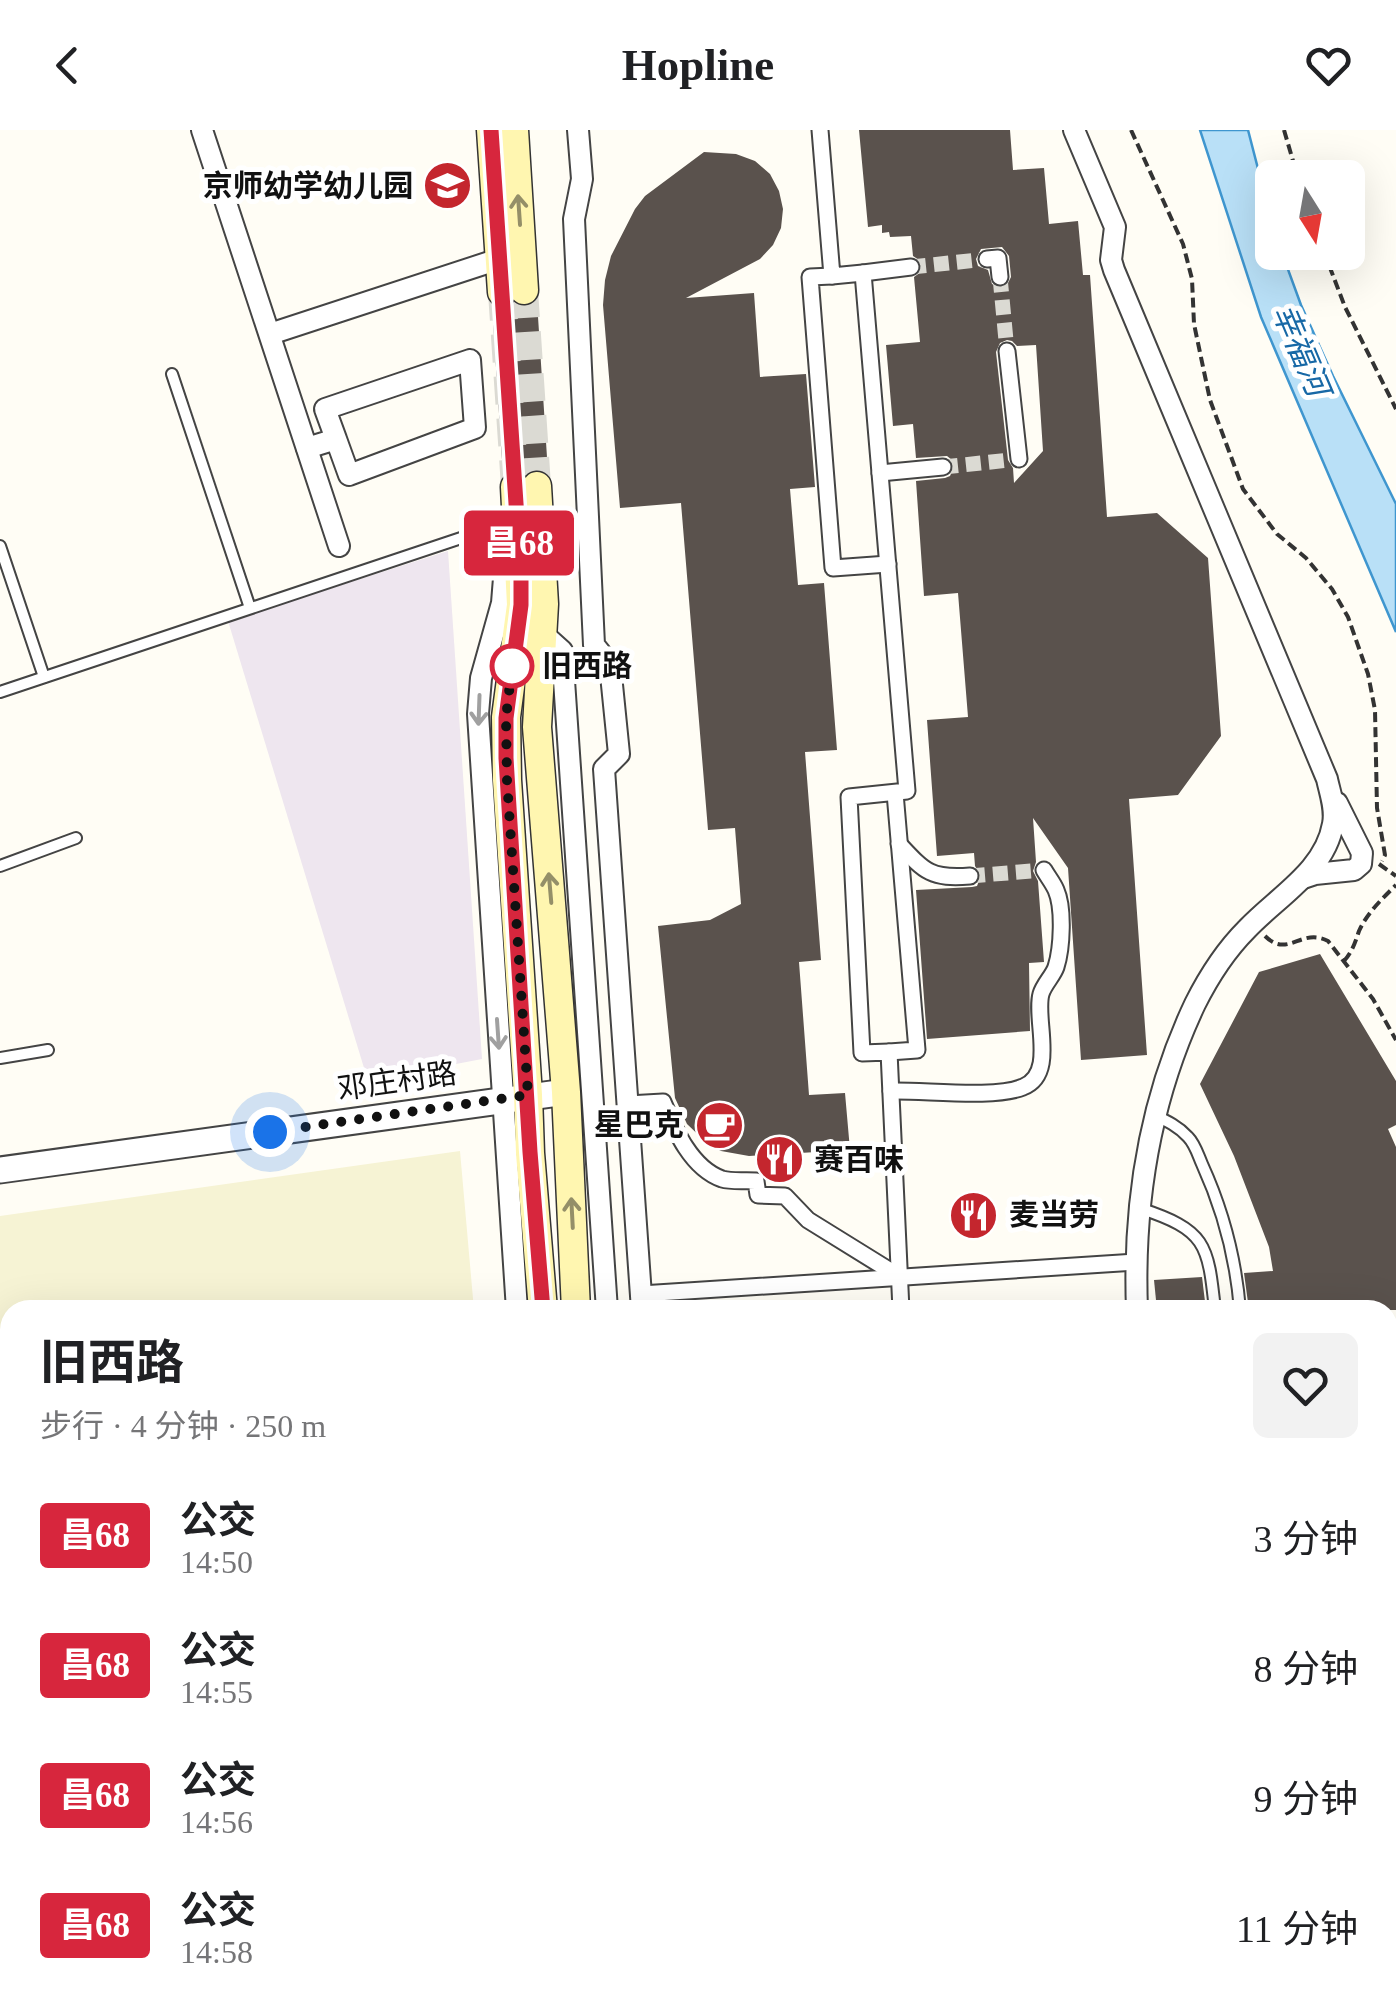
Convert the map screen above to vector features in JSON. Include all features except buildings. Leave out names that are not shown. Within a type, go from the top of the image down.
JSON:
[{"type":"main road","points":[[491,130],[500,259],[513,291],[514,130]]},
{"type":"main road","points":[[541,1300],[530,1152],[515,1097],[506,751],[506,718],[521,605],[511,523],[526,487],[544,604],[537,726],[566,1092],[576,1300]]},
{"type":"street","points":[[202,130],[339,546]]},
{"type":"street","points":[[578,130],[582,179],[574,219],[594,645],[610,665],[619,754],[604,769],[642,1300]]},
{"type":"street","points":[[820,130],[832,276]]},
{"type":"street","points":[[1074,130],[1116,227],[1114,270],[1329,789],[1362,853],[1361,864],[1354,870],[1303,878]]},
{"type":"street","points":[[986,259],[998,258],[1000,277]]},
{"type":"street","points":[[270,334],[500,259]]},
{"type":"street","points":[[888,564],[833,568],[810,277],[912,267]]},
{"type":"street","points":[[863,272],[907,792],[895,792],[849,797],[862,1053],[917,1050],[895,792]]},
{"type":"street","points":[[1007,351],[1018,459]]},
{"type":"street","points":[[470,360],[475,428],[349,475],[336,439],[325,410],[470,360]]},
{"type":"street","points":[[307,448],[336,439]]},
{"type":"street","points":[[880,474],[943,467]]},
{"type":"street","points":[[542,633],[562,651],[607,1300]]},
{"type":"street","points":[[1137,1300],[1142,1180],[1154,1116],[1193,1009],[1213,968],[1320,857],[1334,822],[1329,789]]},
{"type":"street","points":[[899,844],[930,874],[970,876]]},
{"type":"street","points":[[891,1092],[983,1093],[1025,1087],[1037,1076],[1043,1054],[1041,994],[1055,970],[1060,950],[1060,901],[1044,870]]},
{"type":"street","points":[[890,1052],[901,1300]]},
{"type":"street","name":"邓庄村路","points":[[0,1170],[566,1092]]},
{"type":"street","points":[[515,1097],[517,1300]]},
{"type":"street","points":[[628,1104],[663,1102],[677,1135],[696,1161],[723,1179],[756,1181],[758,1195],[785,1196],[808,1220],[900,1277]]},
{"type":"street","points":[[663,1300],[900,1277],[1136,1262]]},
{"type":"lane","points":[[172,374],[250,608]]},
{"type":"lane","points":[[0,692],[511,523]]},
{"type":"lane","points":[[0,546],[44,677]]},
{"type":"lane","points":[[0,589],[13,584]]},
{"type":"lane","points":[[0,866],[76,838]]},
{"type":"lane","points":[[0,1058],[48,1050]]},
{"type":"lane","points":[[1154,1116],[1174,1125],[1191,1140],[1206,1172],[1230,1244],[1239,1300]]},
{"type":"lane","points":[[1140,1208],[1197,1235],[1207,1256],[1214,1300]]},
{"type":"path","points":[[1131,130],[1183,244],[1210,400],[1242,489],[1276,534],[1306,558],[1332,589],[1348,617],[1368,674],[1375,710],[1377,808],[1385,856],[1380,865]]},
{"type":"path","points":[[1284,130],[1293,160]]},
{"type":"path","points":[[1331,270],[1345,307],[1396,408]]},
{"type":"path","points":[[1344,961],[1368,916],[1396,886]]},
{"type":"path","points":[[1253,923],[1278,946],[1299,938],[1320,937],[1328,941],[1373,1000],[1396,1040]]},
{"type":"shaded area","points":[[448,551],[482,1059],[368,1081],[228,621]]},
{"type":"shaded area","points":[[460,1151],[473,1300],[0,1300],[0,1216]]},
{"type":"water","name":"幸福河","points":[[1200,130],[1248,130],[1256,160],[1255,270],[1288,270],[1333,376],[1396,504],[1396,632],[1261,317]]},
{"type":"tunnel","points":[[911,267],[987,259]]},
{"type":"tunnel","points":[[1000,277],[1007,351]]},
{"type":"tunnel","points":[[524,290],[537,486]]},
{"type":"tunnel","points":[[502,292],[515,487]]},
{"type":"tunnel","points":[[943,467],[1019,459]]},
{"type":"tunnel","points":[[970,876],[1044,870]]},
{"type":"bus line","name":"昌68","points":[[491,130],[521,578],[506,718],[507,780],[542,1300]]},
{"type":"place","name":"京师幼学幼儿园","points":[[448,186]]},
{"type":"place","name":"旧西路","points":[[512,666]]},
{"type":"place","name":"星巴克","points":[[719,1125]]},
{"type":"place","name":"赛百味","points":[[779,1160]]},
{"type":"place","name":"麦当劳","points":[[974,1215]]},
{"type":"route","points":[[270,1132],[528,1095],[507,780],[506,718],[512,666]]}]
